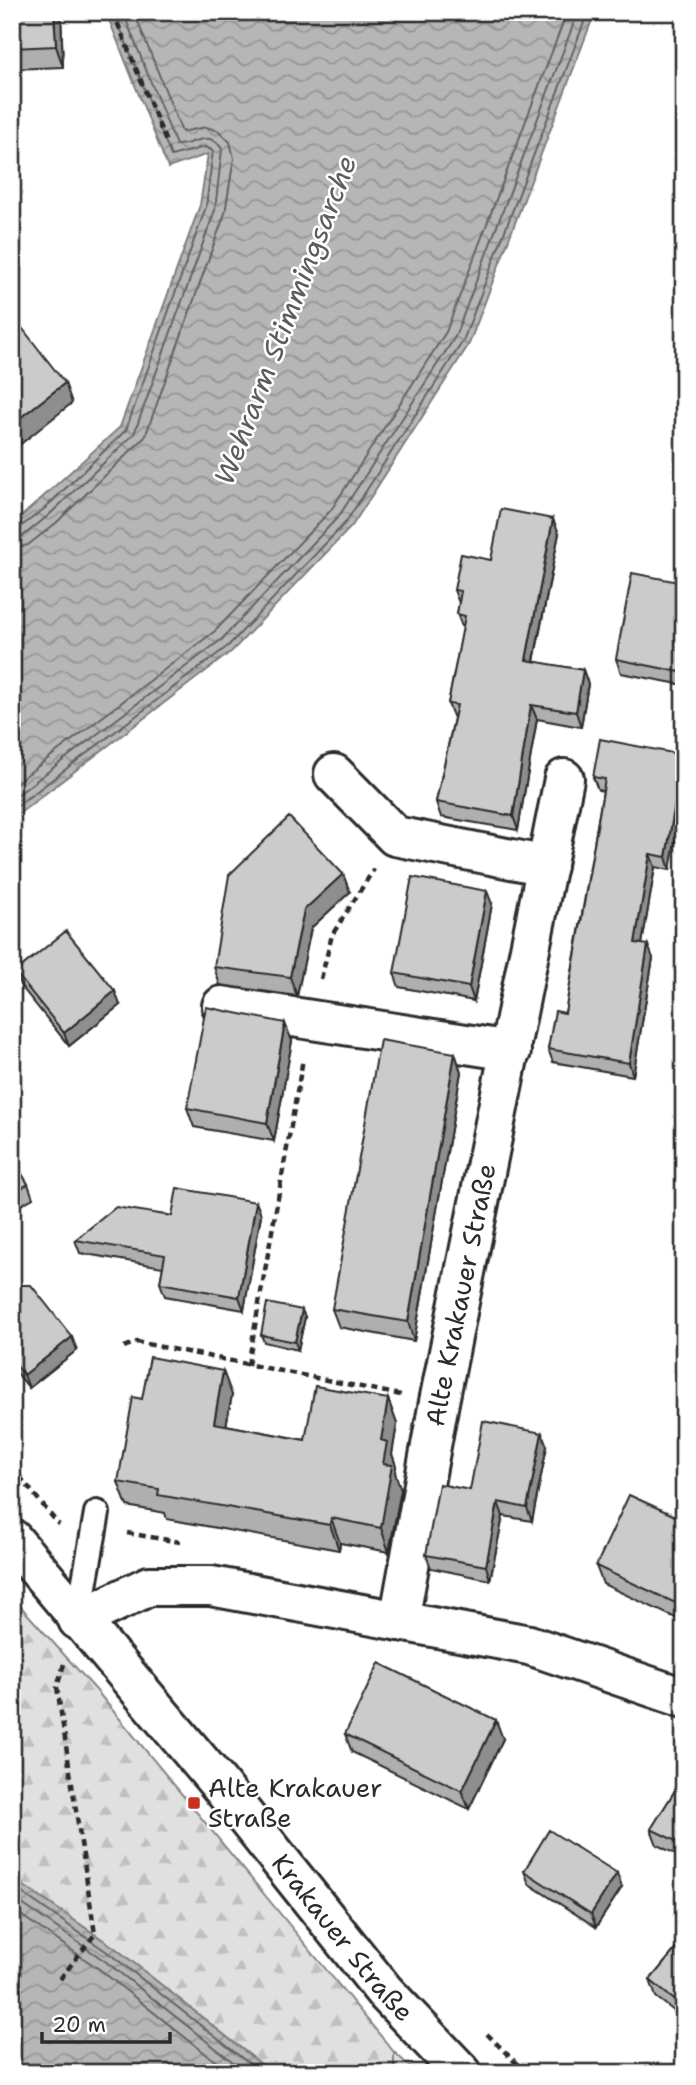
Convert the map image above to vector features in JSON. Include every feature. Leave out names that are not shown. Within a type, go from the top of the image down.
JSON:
[{"type":"street","points":[[334,774],[395,836],[547,866]]},
{"type":"street","name":"Alte Krakauer Straße","points":[[399,1621],[439,1402],[564,779]]},
{"type":"street","points":[[222,1006],[308,1033],[510,1051]]},
{"type":"street","name":"Krakauer Straße","points":[[12,1539],[219,1784],[384,1991],[462,2073]]},
{"type":"street","points":[[78,1620],[149,1586],[211,1586],[529,1646],[684,1698]]},
{"type":"lane","points":[[78,1620],[97,1513]]},
{"type":"path","points":[[113,12],[166,142]]},
{"type":"path","points":[[248,1365],[308,1033],[332,934],[395,836]]},
{"type":"path","points":[[124,1347],[137,1342],[439,1402]]},
{"type":"path","points":[[60,1979],[95,1934],[91,1891],[57,1686],[78,1620]]},
{"type":"green space","points":[[12,1597],[96,1690],[394,2052],[394,2073],[272,2073],[115,1948],[12,1878]]},
{"type":"green space","points":[[394,2052],[417,2073],[394,2073]]},
{"type":"water","name":"Wehrarm Stimmingsarche","points":[[106,12],[595,12],[469,344],[352,526],[232,651],[12,819],[12,525],[120,427],[200,205],[208,154],[168,168]]},
{"type":"water","points":[[12,1878],[115,1948],[272,2073],[12,2073]]},
{"type":"building","points":[[12,12],[54,12],[56,46],[12,48]]},
{"type":"building","points":[[12,315],[65,383],[12,424]]},
{"type":"building","points":[[684,480],[684,510],[679,509]]},
{"type":"building","points":[[501,509],[553,519],[526,660],[583,670],[576,712],[531,705],[513,816],[436,802],[457,705],[448,704],[465,616],[457,614],[461,591],[454,590],[461,554],[491,560]]},
{"type":"building","points":[[632,573],[684,583],[684,653],[680,672],[616,659]]},
{"type":"building","points":[[600,739],[683,755],[666,857],[650,854],[635,943],[648,945],[629,1063],[548,1049],[555,1011],[565,1013],[605,779],[593,777]]},
{"type":"building","points":[[289,817],[343,874],[304,910],[290,977],[214,967],[229,875]]},
{"type":"building","points":[[412,877],[487,891],[469,987],[394,973]]},
{"type":"building","points":[[66,931],[115,991],[64,1033],[15,972]]},
{"type":"building","points":[[206,1007],[285,1023],[267,1123],[187,1108]]},
{"type":"building","points":[[380,1040],[455,1053],[408,1322],[332,1309]]},
{"type":"building","points":[[12,1158],[28,1184],[12,1194]]},
{"type":"building","points":[[177,1188],[256,1202],[239,1297],[160,1283],[165,1255],[75,1240],[116,1207],[172,1216]]},
{"type":"building","points":[[18,1285],[31,1285],[72,1337],[24,1375],[12,1360],[12,1289]]},
{"type":"building","points":[[267,1303],[302,1310],[295,1342],[261,1335]]},
{"type":"building","points":[[150,1357],[223,1371],[214,1423],[305,1440],[315,1386],[388,1399],[381,1440],[387,1442],[383,1464],[392,1465],[381,1528],[331,1518],[330,1525],[158,1495],[159,1489],[118,1482],[133,1397],[142,1399]]},
{"type":"building","points":[[483,1421],[542,1433],[527,1508],[498,1502],[486,1566],[426,1555],[439,1484],[470,1490]]},
{"type":"building","points":[[629,1495],[684,1520],[684,1607],[596,1566]]},
{"type":"building","points":[[379,1663],[496,1720],[462,1791],[345,1734]]},
{"type":"building","points":[[684,1776],[684,1845],[651,1829]]},
{"type":"building","points":[[549,1830],[617,1873],[591,1914],[524,1871]]},
{"type":"building","points":[[684,1939],[684,2008],[650,1980]]},
{"type":"place","name":"Alte Krakauer Straße","points":[[194,1803]]}]
